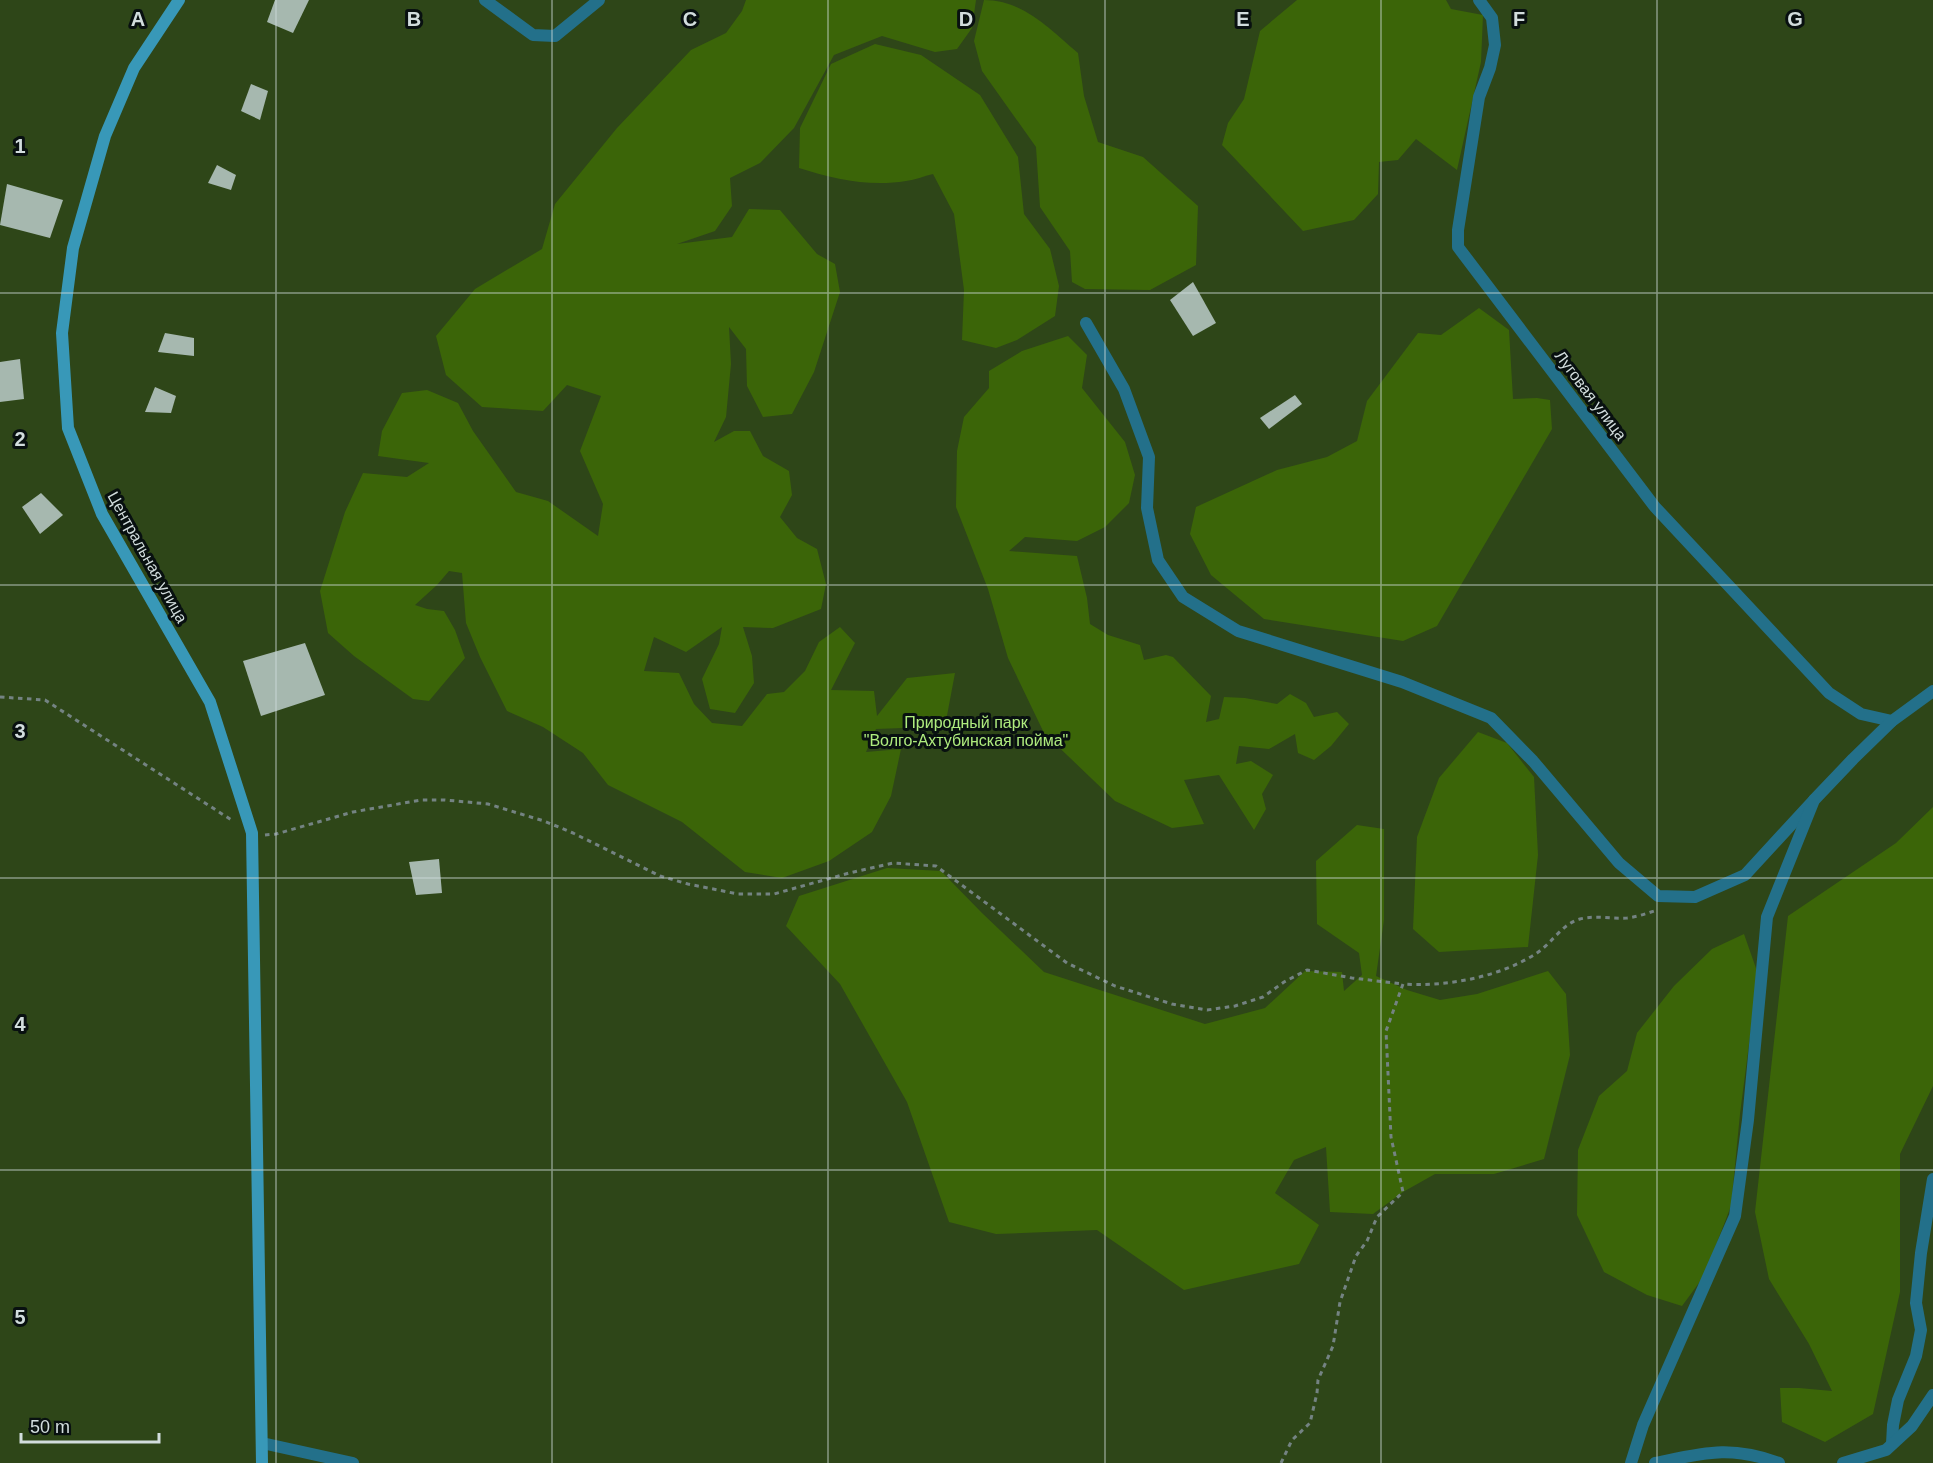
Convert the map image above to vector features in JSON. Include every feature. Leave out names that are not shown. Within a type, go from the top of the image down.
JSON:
[{"type":"street","name":"Центральная улица","points":[[179,0],[134,68],[105,136],[73,248],[62,333],[68,428],[102,514],[210,702],[252,833],[262,1463]]},
{"type":"street","points":[[484,0],[533,35],[555,36],[598,0]]},
{"type":"street","name":"Луговая улица","points":[[1479,0],[1492,18],[1495,45],[1490,68],[1479,98],[1458,230],[1458,247],[1655,507],[1829,693],[1861,714],[1892,721]]},
{"type":"street","points":[[1086,323],[1124,389],[1149,458],[1147,508],[1158,560],[1183,597],[1238,631],[1402,682],[1491,718],[1533,761],[1619,863],[1658,896],[1695,897],[1745,875],[1853,759],[1892,721],[1933,691]]},
{"type":"street","points":[[1630,1463],[1643,1425],[1735,1216],[1748,1120],[1767,917],[1814,800]]},
{"type":"street","points":[[1892,1444],[1898,1400],[1916,1356],[1921,1330],[1916,1303],[1921,1253],[1933,1179]]},
{"type":"street","points":[[1843,1463],[1886,1449],[1912,1426],[1933,1395]]},
{"type":"street","points":[[262,1443],[353,1463]]},
{"type":"street","points":[[1655,1463],[1705,1453],[1736,1451],[1779,1463]]},
{"type":"path","points":[[0,697],[45,700],[252,833],[276,834],[353,812],[421,801],[445,800],[488,804],[528,815],[573,832],[660,876],[708,889],[750,896],[774,894],[893,863],[936,866],[1067,963],[1115,986],[1172,1004],[1207,1010],[1235,1006],[1263,997],[1284,982],[1307,970],[1352,978],[1418,985],[1454,982],[1485,975],[1518,964],[1538,952],[1566,926],[1579,919],[1600,916],[1626,918],[1644,914],[1659,909],[1679,896]]},
{"type":"path","points":[[1281,1463],[1292,1440],[1310,1423],[1318,1380],[1333,1346],[1340,1302],[1356,1256],[1368,1241],[1377,1217],[1403,1192],[1392,1137],[1386,1030],[1403,984]]},
{"type":"green space","name":"Природный парк \"Волго-Ахтубинская пойма\"","points":[[0,0],[1933,0],[1933,1463],[0,1463]]},
{"type":"green space","points":[[746,0],[976,0],[972,28],[957,49],[935,52],[882,36],[834,55],[794,128],[760,163],[730,178],[732,206],[715,231],[677,244],[732,237],[749,209],[780,210],[817,254],[835,264],[840,292],[814,372],[792,414],[763,417],[747,386],[746,349],[729,327],[731,364],[726,417],[714,442],[734,431],[750,431],[763,456],[789,471],[792,495],[780,517],[797,538],[817,549],[826,584],[821,609],[773,628],[743,627],[752,656],[754,683],[735,713],[710,709],[702,679],[719,644],[722,627],[686,652],[654,637],[644,671],[679,673],[694,704],[712,723],[742,726],[767,694],[784,692],[805,671],[819,642],[840,627],[855,643],[831,690],[874,691],[877,716],[907,678],[955,673],[946,721],[903,728],[876,729],[866,752],[901,749],[891,796],[872,832],[829,861],[782,878],[745,872],[682,822],[608,785],[583,753],[543,727],[507,711],[466,623],[462,573],[449,571],[415,605],[444,611],[455,630],[465,658],[429,701],[413,699],[354,656],[328,633],[320,591],[345,512],[363,473],[407,477],[429,463],[378,456],[382,431],[402,393],[427,390],[458,403],[473,431],[516,492],[548,501],[598,536],[603,504],[580,451],[601,396],[567,385],[543,411],[482,407],[446,375],[436,336],[475,289],[542,249],[555,204],[617,128],[691,50],[726,33],[742,11]]},
{"type":"green space","points":[[984,0],[998,1],[1024,11],[1036,18],[1078,53],[1084,96],[1098,142],[1143,157],[1198,206],[1196,265],[1150,290],[1085,289],[1072,282],[1070,251],[1040,207],[1036,147],[982,71],[974,41]]},
{"type":"green space","points":[[1297,0],[1446,0],[1451,9],[1483,15],[1481,62],[1457,170],[1416,139],[1398,160],[1379,162],[1378,194],[1354,220],[1303,231],[1222,145],[1228,123],[1244,99],[1260,31]]},
{"type":"green space","points":[[875,44],[921,55],[980,95],[1018,157],[1024,214],[1050,249],[1059,286],[1055,316],[1017,340],[996,348],[962,340],[964,290],[954,214],[933,174],[892,183],[879,183],[838,179],[799,168],[800,128],[831,64]]},
{"type":"green space","points":[[1479,308],[1509,330],[1513,399],[1550,400],[1552,429],[1437,626],[1403,641],[1264,619],[1211,575],[1190,534],[1196,507],[1277,470],[1327,457],[1357,441],[1367,401],[1418,333],[1441,335]]},
{"type":"green space","points":[[1068,336],[1087,355],[1082,388],[1125,442],[1135,475],[1129,503],[1105,527],[1077,541],[1025,537],[1009,551],[1077,556],[1087,598],[1090,624],[1108,635],[1140,645],[1144,660],[1166,655],[1173,657],[1211,696],[1206,722],[1219,719],[1224,697],[1277,704],[1290,694],[1306,703],[1314,717],[1337,712],[1349,724],[1331,746],[1314,760],[1298,753],[1295,734],[1269,749],[1239,746],[1236,764],[1251,761],[1273,775],[1262,794],[1266,809],[1254,830],[1219,775],[1184,780],[1204,824],[1172,828],[1115,801],[1044,733],[1008,658],[988,589],[956,507],[957,451],[964,417],[989,388],[989,371],[1022,351]]},
{"type":"green space","points":[[1478,732],[1507,743],[1534,777],[1538,855],[1528,947],[1439,952],[1413,929],[1417,837],[1439,778]]},
{"type":"green space","points":[[1933,807],[1933,1086],[1900,1154],[1900,1292],[1873,1414],[1825,1442],[1782,1422],[1780,1388],[1832,1391],[1809,1344],[1769,1279],[1755,1212],[1788,916],[1896,843]]},
{"type":"green space","points":[[1357,825],[1384,829],[1384,920],[1376,976],[1407,990],[1440,1000],[1477,994],[1548,971],[1566,994],[1570,1055],[1544,1159],[1494,1174],[1435,1174],[1403,1192],[1373,1214],[1330,1212],[1326,1147],[1294,1160],[1275,1193],[1319,1225],[1299,1264],[1184,1290],[1097,1230],[996,1234],[949,1222],[907,1102],[840,984],[786,926],[799,896],[887,868],[941,871],[1044,972],[1205,1024],[1265,1008],[1305,971],[1342,972],[1344,991],[1362,975],[1359,953],[1317,924],[1316,861]]},
{"type":"green space","points":[[1744,934],[1758,974],[1731,1206],[1704,1276],[1682,1306],[1647,1295],[1604,1272],[1577,1215],[1578,1150],[1599,1096],[1627,1071],[1637,1033],[1674,986],[1712,949]]},
{"type":"building","points":[[275,0],[309,0],[293,33],[267,22]]},
{"type":"building","points":[[251,84],[268,91],[260,120],[241,111]]},
{"type":"building","points":[[217,165],[236,175],[231,190],[208,183]]},
{"type":"building","points":[[7,184],[63,200],[50,238],[0,225]]},
{"type":"building","points":[[1193,282],[1216,323],[1193,336],[1170,300]]},
{"type":"building","points":[[165,333],[194,338],[194,356],[158,352]]},
{"type":"building","points":[[20,359],[24,399],[0,402],[0,362]]},
{"type":"building","points":[[155,387],[176,396],[171,413],[145,412]]},
{"type":"building","points":[[1295,395],[1302,404],[1269,429],[1260,418]]},
{"type":"building","points":[[41,493],[63,515],[40,534],[22,507]]},
{"type":"building","points":[[305,643],[325,695],[261,716],[243,661]]},
{"type":"building","points":[[439,859],[442,893],[416,895],[409,862]]}]
